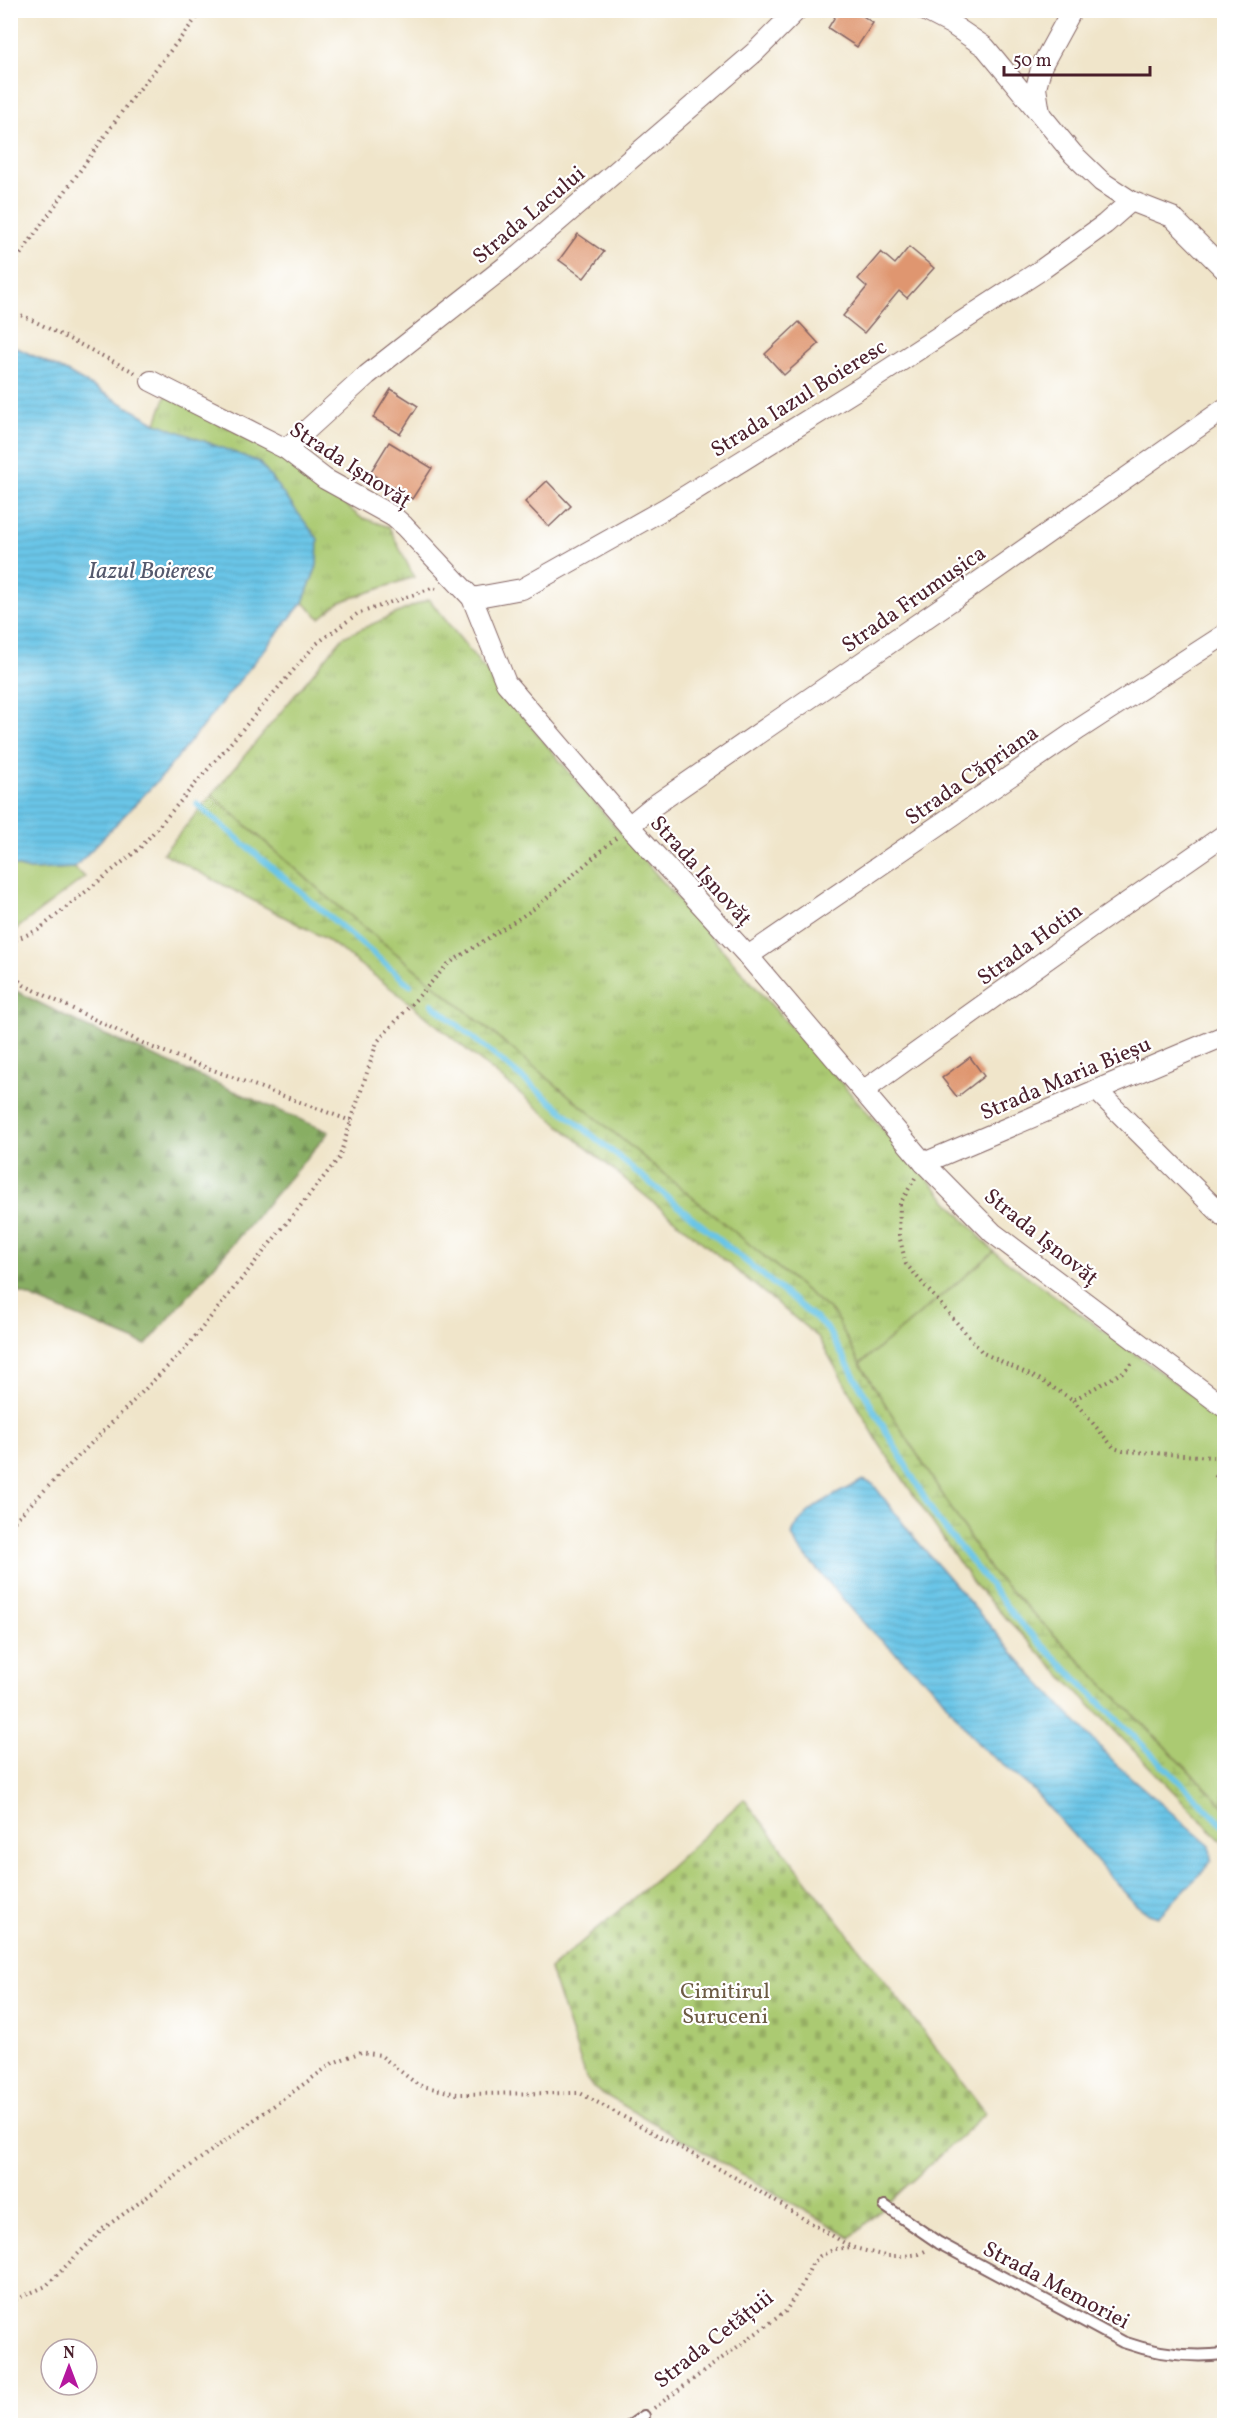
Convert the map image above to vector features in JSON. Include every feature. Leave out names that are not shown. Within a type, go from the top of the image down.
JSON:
[{"type":"street","name":"Strada Lacului","points":[[286,449],[367,375],[511,261],[746,60],[796,10]]},
{"type":"street","points":[[924,10],[951,24],[985,47],[1073,154],[1102,182],[1131,201],[1172,217],[1224,269]]},
{"type":"street","points":[[1040,115],[1036,88],[1042,65],[1072,10]]},
{"type":"street","name":"Strada Iazul Boieresc","points":[[472,598],[522,589],[666,508],[861,387],[1041,270],[1105,224],[1131,201]]},
{"type":"street","name":"Strada Ișnovăț","points":[[151,381],[286,449],[325,479],[394,517],[472,598],[506,683],[629,826],[747,956],[924,1163],[993,1233],[1149,1351],[1223,1403]]},
{"type":"street","name":"Strada Frumușica","points":[[629,826],[661,800],[970,588],[1224,409]]},
{"type":"street","name":"Strada Căpriana","points":[[747,956],[1078,729],[1224,635]]},
{"type":"street","name":"Strada Hotin","points":[[863,1092],[1224,835]]},
{"type":"street","name":"Strada Maria Bieșu","points":[[924,1163],[1224,1036]]},
{"type":"street","points":[[1096,1090],[1224,1217]]},
{"type":"lane","name":"Strada Memoriei","points":[[885,2206],[939,2243],[1123,2342],[1146,2350],[1173,2355],[1197,2357],[1224,2354]]},
{"type":"lane","name":"Strada Cetățuii","points":[[630,2426],[644,2416]]},
{"type":"path","points":[[10,269],[126,106],[203,10]]},
{"type":"path","points":[[10,311],[151,381]]},
{"type":"path","points":[[10,942],[38,930],[140,848],[316,644],[357,614],[432,588],[442,590]]},
{"type":"path","points":[[10,1525],[185,1349],[339,1158],[377,1041],[448,964],[535,908],[629,826]]},
{"type":"path","points":[[10,973],[24,985],[151,1047],[351,1121]]},
{"type":"path","points":[[924,1163],[900,1204],[899,1234],[906,1264],[983,1353],[1039,1379],[1073,1400],[1114,1448],[1134,1452],[1213,1456]]},
{"type":"path","points":[[1073,1400],[1123,1372],[1149,1351]]},
{"type":"path","points":[[1215,1475],[1224,1483]]},
{"type":"path","points":[[10,2301],[46,2286],[104,2228],[333,2063],[361,2052],[380,2055],[418,2085],[457,2094],[580,2093],[745,2183],[851,2247],[885,2256],[904,2256],[919,2254],[939,2243]]},
{"type":"path","name":"Strada Cetățuii","points":[[644,2416],[786,2312],[812,2264],[820,2256],[835,2249],[851,2247]]},
{"type":"green space","points":[[166,395],[291,460],[360,517],[389,527],[414,577],[340,602],[320,618],[303,602],[317,566],[156,423]]},
{"type":"green space","points":[[429,599],[565,767],[635,849],[777,1012],[994,1252],[860,1364],[834,1314],[325,895],[212,795],[343,637]]},
{"type":"green space","points":[[212,795],[325,895],[834,1314],[860,1364],[991,1571],[1224,1806],[1224,1844],[975,1586],[880,1445],[818,1337],[401,996],[326,939],[163,853]]},
{"type":"green space","points":[[11,865],[30,870],[74,868],[85,877],[11,931]]},
{"type":"green space","points":[[10,988],[87,1027],[329,1132],[146,1345],[11,1289]]},
{"type":"green space","points":[[994,1252],[1224,1418],[1224,1806],[991,1571],[860,1364]]},
{"type":"green space","name":"Cimitirul Suruceni","points":[[744,1799],[986,2113],[851,2237],[593,2088],[586,2078],[550,1969],[663,1873]]},
{"type":"water","name":"Iazul Boieresc","points":[[11,345],[67,372],[156,423],[259,462],[318,539],[317,566],[303,602],[164,774],[74,868],[30,870],[11,865]]},
{"type":"water","points":[[863,1480],[873,1484],[912,1535],[1034,1677],[1119,1767],[1210,1846],[1211,1860],[1158,1917],[1149,1914],[1135,1904],[1031,1788],[980,1746],[935,1689],[868,1628],[797,1546],[792,1535],[803,1517],[822,1502]]},
{"type":"building","points":[[839,10],[854,10],[873,23],[857,47],[828,28]]},
{"type":"building","points":[[578,234],[604,252],[584,278],[559,260]]},
{"type":"building","points":[[909,247],[934,268],[907,298],[899,291],[864,333],[843,316],[867,287],[858,279],[881,252],[895,264]]},
{"type":"building","points":[[799,322],[819,344],[784,375],[765,354]]},
{"type":"building","points":[[391,389],[418,406],[400,434],[373,418]]},
{"type":"building","points":[[389,442],[432,468],[412,499],[370,473]]},
{"type":"building","points":[[547,481],[571,506],[549,527],[525,502]]},
{"type":"building","points":[[970,1057],[984,1076],[957,1097],[942,1078]]},
{"type":"waterway","points":[[197,804],[410,985]]},
{"type":"waterway","points":[[432,1004],[826,1327],[935,1516],[1020,1623],[1224,1826]]}]
